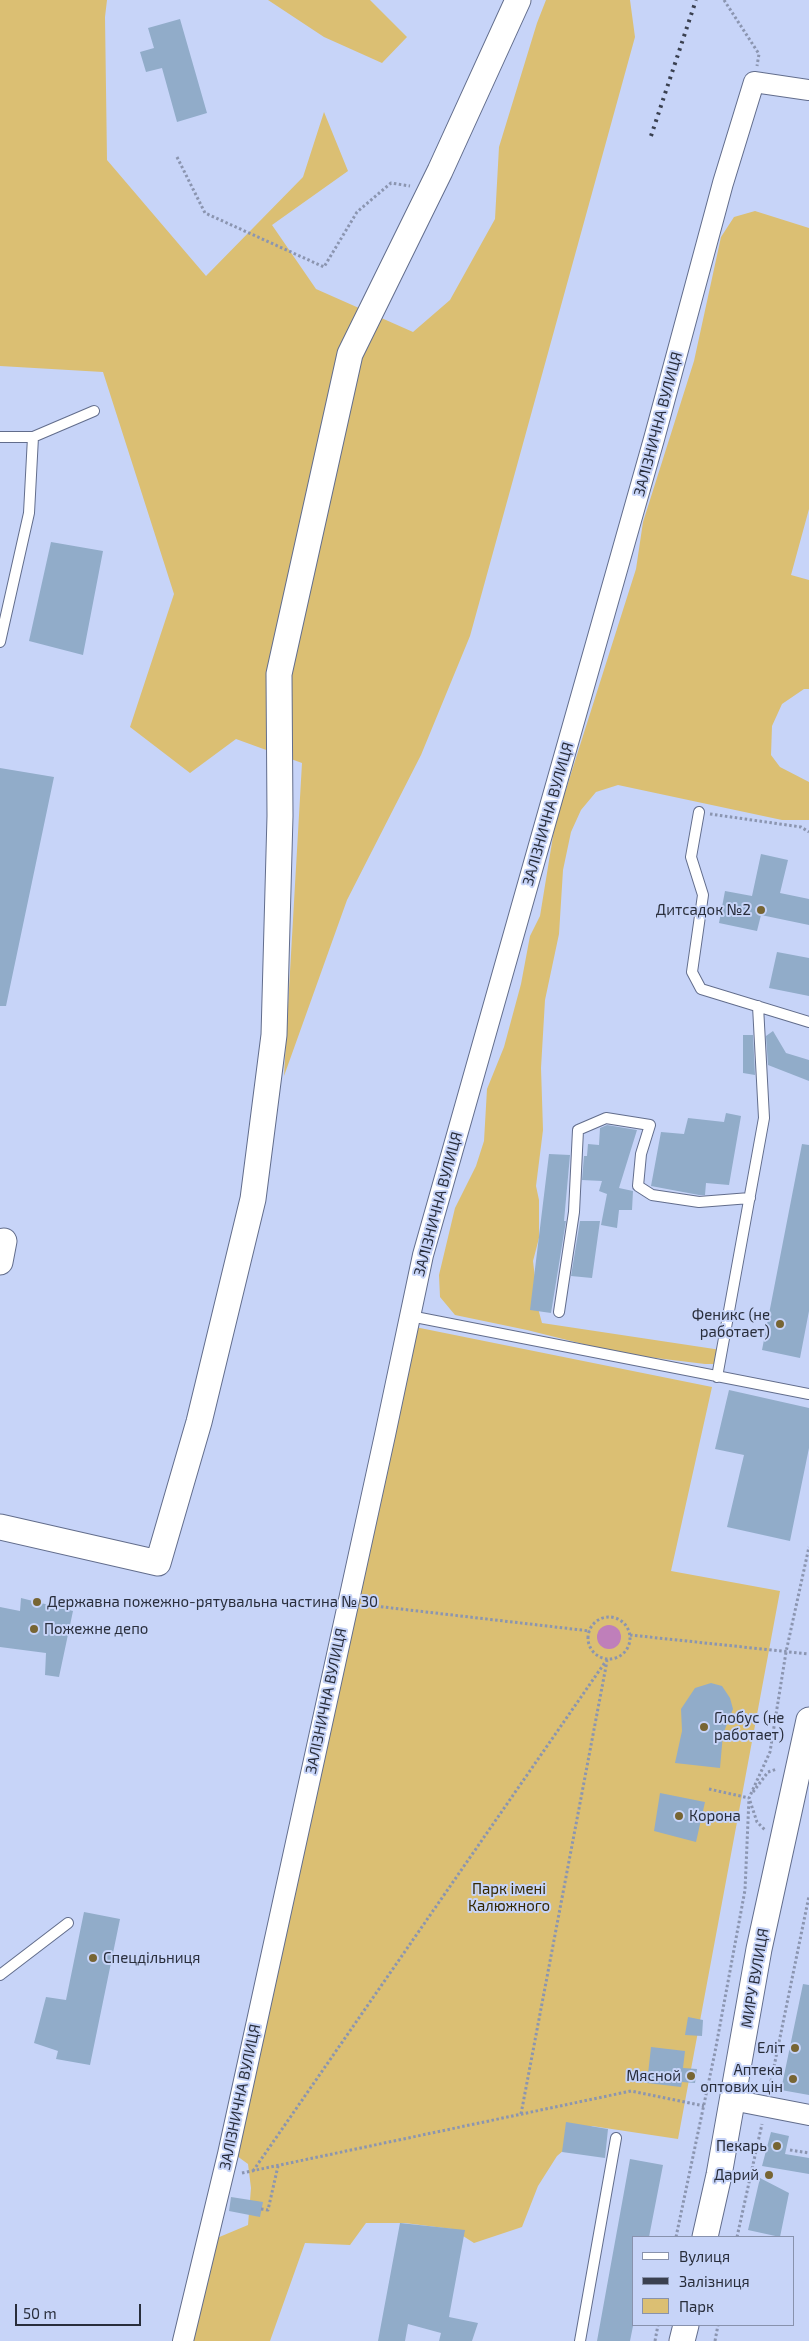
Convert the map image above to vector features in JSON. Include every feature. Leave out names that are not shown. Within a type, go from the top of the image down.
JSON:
[{"type":"street","points":[[0,1526],[158,1563],[199,1422],[253,1199],[274,1035],[280,816],[279,674],[350,354],[432,188],[518,0]]},
{"type":"street","points":[[754,82],[809,90]]},
{"type":"street","name":"ЗАЛІЗНИЧНА ВУЛИЦЯ","points":[[183,2341],[222,2177],[423,1254],[651,449],[723,183],[754,82]]},
{"type":"street","name":"МИРУ ВУЛИЦЯ","points":[[705,2236],[759,1949],[809,1720]]},
{"type":"street","points":[[732,2100],[809,2115]]},
{"type":"street","points":[[682,2341],[686,2326]]},
{"type":"lane","points":[[0,437],[33,437],[94,411]]},
{"type":"lane","points":[[0,642],[29,512],[33,437]]},
{"type":"lane","points":[[700,812],[691,857],[703,894],[692,972],[701,989],[809,1022]]},
{"type":"lane","points":[[717,1377],[764,1118],[758,1006]]},
{"type":"lane","points":[[559,1312],[574,1212],[578,1130],[606,1118],[650,1125],[641,1154],[638,1186],[652,1195],[699,1202],[750,1198]]},
{"type":"lane","points":[[410,1316],[809,1394]]},
{"type":"lane","points":[[0,1975],[68,1923]]},
{"type":"lane","points":[[580,2341],[616,2138]]},
{"type":"path","points":[[724,0],[758,54],[754,82]]},
{"type":"path","points":[[177,157],[205,214],[324,267],[357,212],[391,183],[432,188]]},
{"type":"path","points":[[700,812],[801,827],[809,832]]},
{"type":"path","points":[[676,2236],[704,2106],[745,1890],[749,1798],[770,1752],[786,1652],[809,1547]]},
{"type":"path","points":[[348,1603],[590,1631]]},
{"type":"path","points":[[614,1617],[624,1623],[630,1635],[630,1642],[625,1652],[616,1657],[602,1657],[593,1650],[589,1640],[590,1631],[596,1622],[601,1619],[614,1617]]},
{"type":"path","points":[[630,1635],[809,1654]]},
{"type":"path","points":[[520,2115],[608,1658]]},
{"type":"path","points":[[253,2171],[608,1658]]},
{"type":"path","points":[[749,1798],[768,1772],[800,1762]]},
{"type":"path","points":[[709,1789],[749,1798]]},
{"type":"path","points":[[749,1798],[757,1822],[782,1849]]},
{"type":"path","points":[[737,2236],[809,1896]]},
{"type":"path","points":[[222,2177],[631,2091],[704,2106]]},
{"type":"path","points":[[790,2150],[809,2153]]},
{"type":"path","points":[[262,2209],[268,2210],[278,2166]]},
{"type":"path","points":[[655,2341],[658,2326]]},
{"type":"path","points":[[715,2341],[718,2326]]},
{"type":"green space","points":[[0,0],[107,0],[105,17],[107,160],[206,276],[303,177],[324,112],[348,171],[272,225],[316,289],[413,332],[450,300],[495,219],[499,147],[537,23],[546,0],[630,0],[635,37],[470,636],[421,755],[347,900],[284,1076],[302,763],[236,739],[190,773],[130,727],[174,594],[103,372],[0,366]]},
{"type":"green space","points":[[268,0],[370,0],[407,37],[382,63],[324,37]]},
{"type":"green space","points":[[755,211],[809,228],[809,509],[791,575],[809,580],[809,689],[804,689],[782,704],[772,726],[771,755],[780,767],[809,782],[809,820],[782,820],[618,785],[596,792],[581,810],[571,832],[563,870],[559,934],[545,1000],[541,1068],[543,1130],[536,1186],[539,1200],[539,1238],[533,1261],[542,1323],[721,1350],[717,1364],[705,1364],[623,1354],[527,1330],[455,1315],[440,1297],[439,1275],[455,1208],[476,1166],[484,1141],[487,1089],[504,1047],[521,984],[530,936],[540,916],[555,824],[636,569],[643,522],[694,361],[721,237],[734,217]]},
{"type":"green space","name":"Парк імені Калюжного","points":[[415,1327],[712,1387],[671,1571],[780,1591],[678,2139],[592,2126],[557,2156],[538,2186],[522,2227],[474,2243],[452,2229],[405,2223],[366,2223],[350,2245],[305,2243],[270,2341],[192,2341],[217,2238],[248,2225],[251,2188],[248,2164],[237,2156]]},
{"type":"shaded area","points":[[609,1625],[617,1629],[621,1637],[617,1645],[609,1649],[601,1645],[597,1637],[601,1629]]},
{"type":"building","points":[[180,19],[207,113],[177,122],[162,68],[146,72],[140,52],[154,48],[148,28]]},
{"type":"building","points":[[51,542],[103,551],[83,655],[29,641]]},
{"type":"building","points":[[0,768],[54,777],[6,1006],[0,1006]]},
{"type":"building","points":[[761,854],[788,860],[780,893],[809,899],[809,925],[761,915],[757,931],[719,923],[725,891],[752,896]]},
{"type":"building","points":[[777,952],[809,958],[809,996],[769,988]]},
{"type":"building","points":[[773,1031],[786,1053],[809,1060],[809,1081],[768,1065],[766,1036]]},
{"type":"building","points":[[743,1035],[753,1035],[755,1075],[743,1073]]},
{"type":"building","points":[[726,1113],[741,1116],[729,1185],[706,1183],[705,1195],[651,1186],[661,1132],[684,1134],[688,1118],[724,1122]]},
{"type":"building","points":[[607,1125],[637,1130],[619,1188],[633,1191],[632,1210],[619,1210],[617,1228],[601,1225],[607,1194],[599,1191],[602,1181],[582,1180],[584,1156],[587,1156],[588,1144],[599,1145],[600,1128]]},
{"type":"building","points":[[802,1144],[809,1145],[809,1311],[800,1358],[762,1350]]},
{"type":"building","points":[[549,1154],[570,1155],[564,1221],[566,1221],[551,1313],[530,1310]]},
{"type":"building","points":[[580,1221],[600,1221],[592,1278],[571,1276]]},
{"type":"building","points":[[729,1390],[809,1408],[809,1448],[790,1541],[727,1527],[744,1455],[715,1449]]},
{"type":"building","name":"Пожежне депо","points":[[21,1598],[73,1611],[59,1677],[45,1675],[46,1653],[0,1647],[0,1607],[20,1611]]},
{"type":"building","name":"Глобус (не работает)","points":[[711,1683],[722,1686],[730,1698],[733,1709],[723,1734],[720,1768],[675,1763],[682,1731],[681,1709],[695,1688]]},
{"type":"building","name":"Корона","points":[[660,1793],[705,1802],[696,1842],[654,1831]]},
{"type":"building","name":"Спецдільниця","points":[[84,1912],[120,1919],[90,2065],[56,2059],[58,2051],[34,2043],[46,1997],[66,2000]]},
{"type":"building","points":[[803,1984],[809,1985],[809,2095],[781,2090]]},
{"type":"building","points":[[688,2017],[703,2020],[702,2036],[685,2035]]},
{"type":"building","points":[[651,2047],[685,2051],[683,2068],[697,2069],[695,2083],[682,2082],[681,2087],[647,2083]]},
{"type":"building","points":[[566,2122],[608,2129],[605,2158],[562,2152]]},
{"type":"building","points":[[771,2132],[789,2136],[785,2154],[809,2158],[809,2174],[762,2166]]},
{"type":"building","points":[[630,2159],[663,2165],[649,2236],[632,2236],[633,2326],[630,2341],[597,2341]]},
{"type":"building","points":[[760,2178],[789,2193],[780,2236],[748,2230]]},
{"type":"building","points":[[231,2197],[263,2202],[260,2217],[229,2211]]},
{"type":"building","points":[[400,2223],[465,2230],[449,2317],[478,2323],[472,2341],[439,2341],[441,2333],[408,2324],[405,2341],[378,2341]]},
{"type":"railway","points":[[651,136],[696,0]]},
{"type":"place","name":"Дитсадок №2","points":[[761,910]]},
{"type":"place","name":"Феникс (не работает)","points":[[780,1324]]},
{"type":"place","name":"Державна пожежно-рятувальна частина № 30","points":[[37,1602]]},
{"type":"place","name":"Пожежне депо","points":[[34,1629]]},
{"type":"place","name":"Глобус (не работает)","points":[[704,1727]]},
{"type":"place","name":"Корона","points":[[679,1816]]},
{"type":"place","name":"Спецдільниця","points":[[93,1958]]},
{"type":"place","name":"Еліт","points":[[795,2048]]},
{"type":"place","name":"Мясной","points":[[691,2076]]},
{"type":"place","name":"Аптека оптових цін","points":[[793,2079]]},
{"type":"place","name":"Пекарь","points":[[777,2146]]},
{"type":"place","name":"Дарий","points":[[769,2175]]}]
